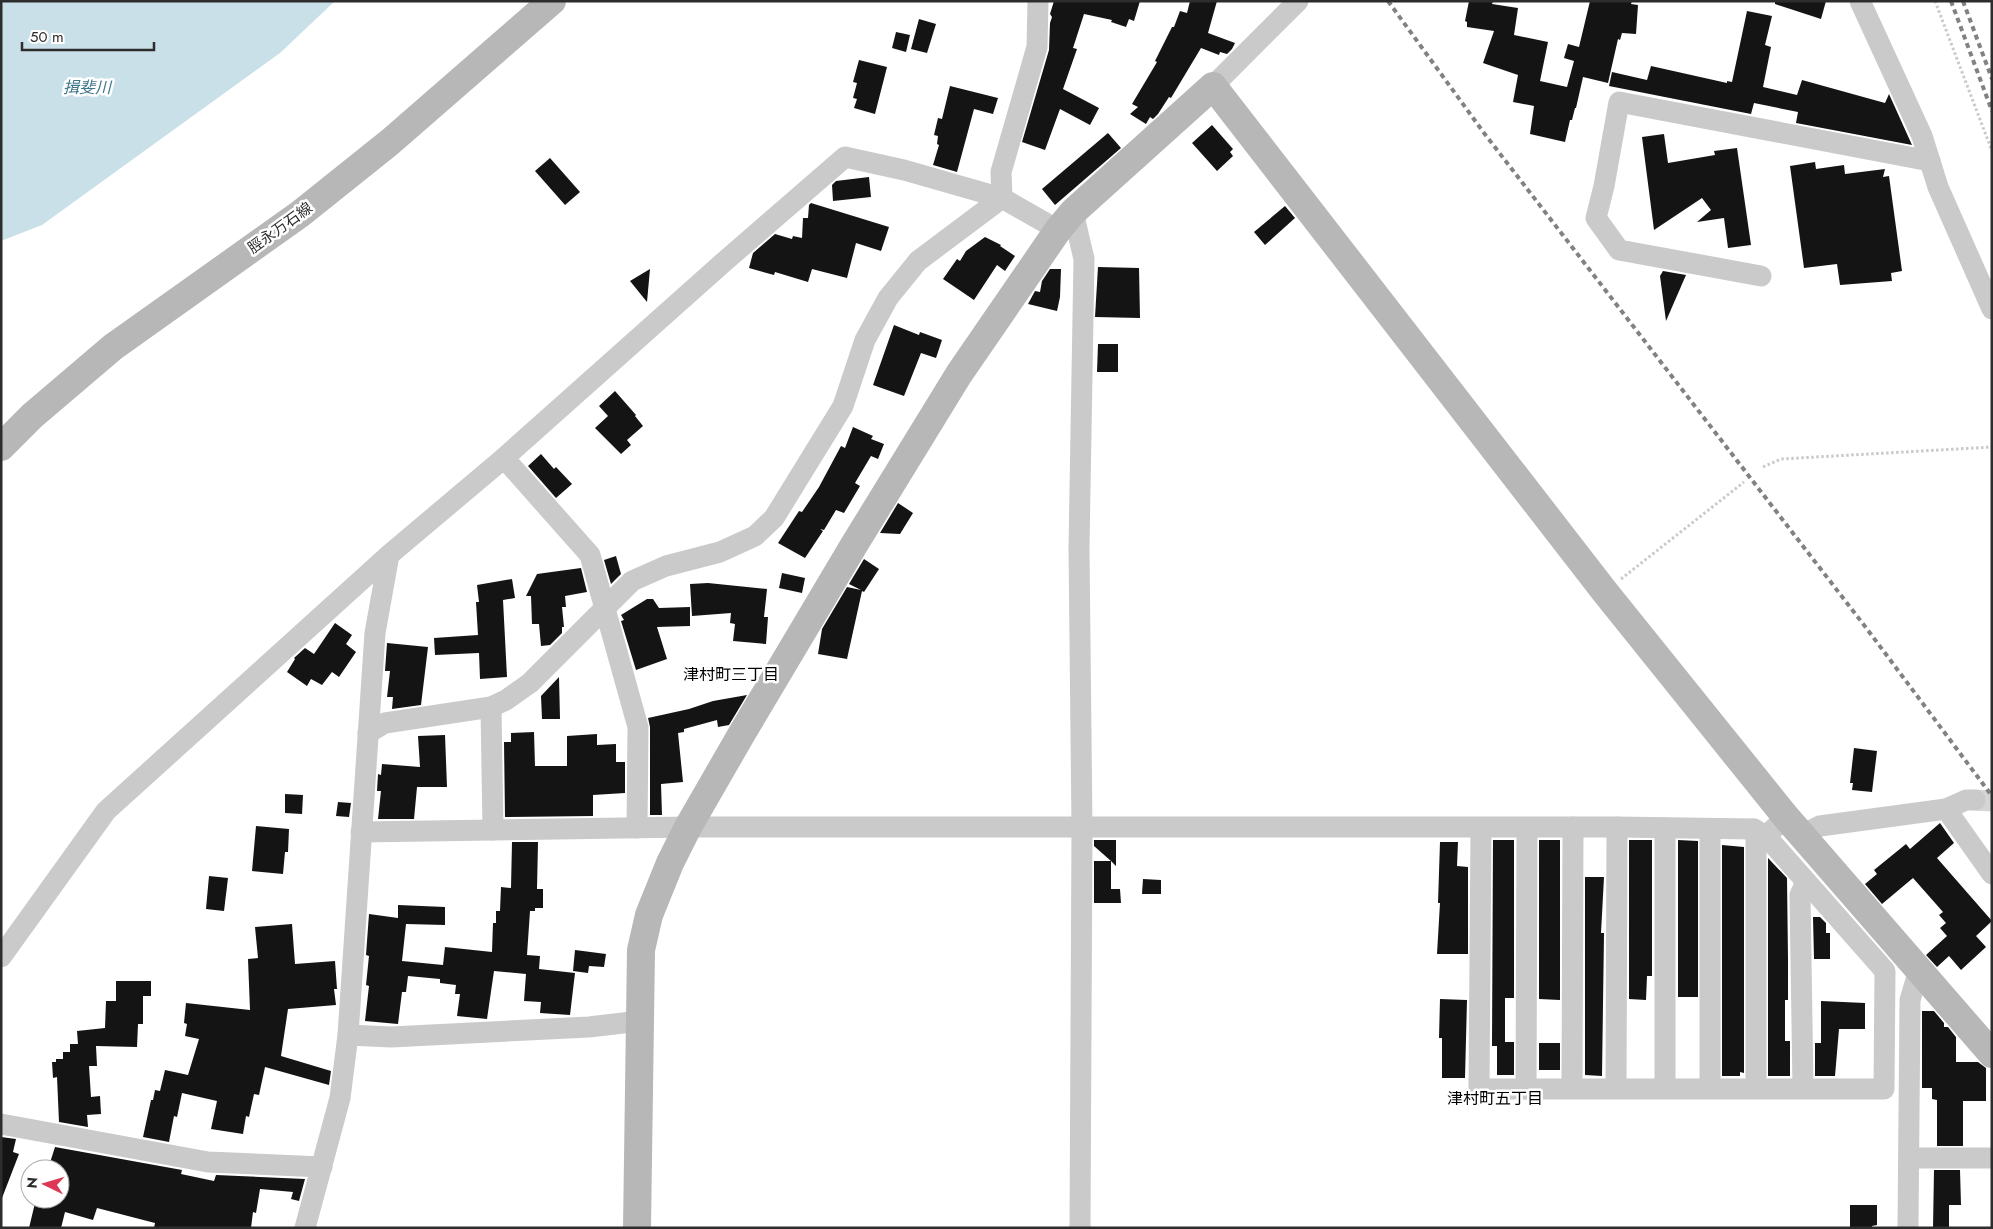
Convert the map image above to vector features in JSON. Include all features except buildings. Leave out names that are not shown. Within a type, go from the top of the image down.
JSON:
[{"type":"street","name":"脛永万石線","points":[[1,446],[32,416],[114,346],[300,214],[383,148],[552,1]]},
{"type":"street","points":[[1002,198],[1001,172],[1037,47],[1038,1]]},
{"type":"street","points":[[637,1228],[641,950],[649,915],[670,863],[688,827],[850,553],[960,374],[1065,221],[1213,86],[1298,1]]},
{"type":"street","points":[[1860,1],[1922,136],[1938,186],[1992,309]]},
{"type":"street","points":[[1213,86],[1605,592],[1794,826],[1992,1054]]},
{"type":"street","points":[[1761,276],[1619,250],[1596,218],[1604,186],[1619,102],[1930,161]]},
{"type":"street","points":[[1,957],[106,811],[389,555],[504,458],[845,157],[904,170],[1002,198],[1065,221],[1084,259],[1079,548],[1082,828],[1080,1228]]},
{"type":"street","points":[[368,733],[385,723],[491,707],[506,700],[530,683],[632,581],[666,566],[720,552],[755,536],[774,518],[843,406],[865,340],[888,298],[918,261],[1002,198]]},
{"type":"street","points":[[504,458],[590,555],[638,727],[637,828]]},
{"type":"street","points":[[305,1228],[340,1098],[348,1035],[375,633],[389,555]]},
{"type":"street","points":[[491,707],[493,830]]},
{"type":"street","points":[[361,832],[688,827],[1616,827],[1710,829],[1760,833],[1794,826],[1820,826],[1946,809],[1966,800],[1975,800]]},
{"type":"street","points":[[1946,809],[1992,874]]},
{"type":"street","points":[[1572,1088],[1573,827]]},
{"type":"street","points":[[1616,827],[1616,1088]]},
{"type":"street","points":[[1481,828],[1479,1089],[1884,1088],[1885,971],[1760,833]]},
{"type":"street","points":[[1526,1089],[1527,828]]},
{"type":"street","points":[[1665,828],[1665,1088]]},
{"type":"street","points":[[1710,829],[1710,1088]]},
{"type":"street","points":[[1756,1088],[1756,840],[1760,833]]},
{"type":"street","points":[[1803,1088],[1800,895],[1806,882]]},
{"type":"street","points":[[1908,1228],[1910,1000],[1919,970]]},
{"type":"street","points":[[348,1035],[391,1037],[590,1027],[640,1021]]},
{"type":"street","points":[[1,1124],[208,1162],[322,1167]]},
{"type":"street","points":[[1908,1158],[1992,1158]]},
{"type":"path","points":[[1935,1],[1992,151]]},
{"type":"path","points":[[1763,467],[1781,459],[1992,447]]},
{"type":"path","points":[[1605,592],[1744,482]]},
{"type":"water","name":"揖斐川","points":[[1,1],[335,1],[280,53],[42,225],[1,241]]},
{"type":"tunnel","points":[[1975,800],[1992,801]]},
{"type":"railway","points":[[1388,1],[1484,133],[1867,629],[1992,796]]},
{"type":"railway","points":[[1951,1],[1992,111]]},
{"type":"railway","points":[[1963,1],[1992,79]]},
{"type":"district","name":"津村町三丁目","points":[[731,674]]},
{"type":"district","name":"津村町五丁目","points":[[1495,1098]]}]
